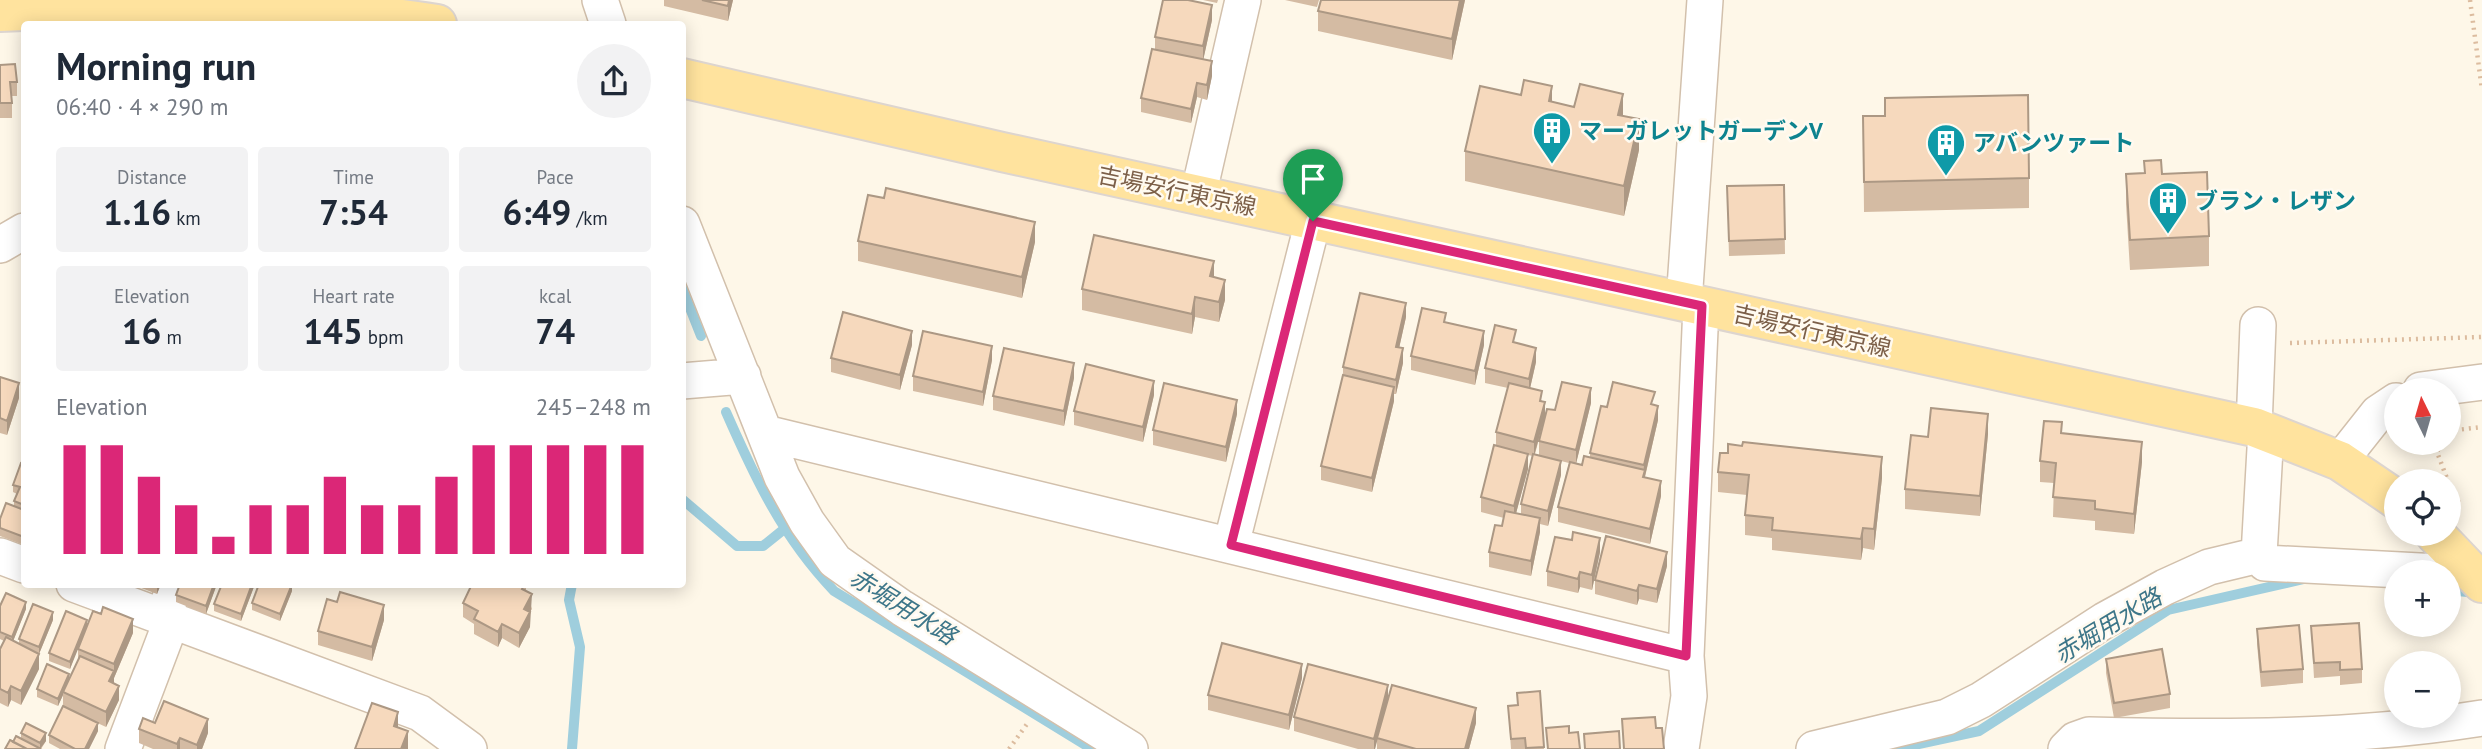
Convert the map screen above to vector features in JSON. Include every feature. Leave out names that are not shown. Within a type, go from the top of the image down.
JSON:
[{"type":"main road","points":[[0,12],[73,17],[123,3],[299,7],[403,21]]},
{"type":"main road","name":"吉場安行東京線","points":[[686,79],[1198,196],[2260,429],[2340,461],[2384,491]]},
{"type":"main road","points":[[2445,546],[2472,578]]},
{"type":"street","points":[[600,0],[607,21]]},
{"type":"street","points":[[1198,196],[1243,0]]},
{"type":"street","points":[[1681,749],[1689,696],[1686,656],[1693,304],[1705,0]]},
{"type":"street","points":[[1231,545],[1313,221]]},
{"type":"street","points":[[0,245],[21,232]]},
{"type":"street","points":[[686,233],[782,477],[807,522],[835,561],[902,608],[1130,749]]},
{"type":"street","points":[[2270,334],[2260,429],[2259,555],[2265,563],[2384,569]]},
{"type":"street","points":[[686,381],[743,376]]},
{"type":"street","points":[[2461,385],[2482,382]]},
{"type":"street","points":[[2340,461],[2378,412],[2384,408]]},
{"type":"street","points":[[765,433],[1686,656]]},
{"type":"street","points":[[1814,749],[1947,717],[1981,700],[2105,620],[2165,587],[2209,567],[2259,555]]},
{"type":"street","points":[[0,556],[21,564]]},
{"type":"street","points":[[85,588],[420,713],[469,749]]},
{"type":"street","points":[[123,749],[167,620],[175,588]]},
{"type":"street","points":[[2066,749],[2075,740],[2089,735],[2409,739],[2482,718]]},
{"type":"path","points":[[2470,0],[2482,90]]},
{"type":"path","points":[[2270,334],[2482,337]]},
{"type":"path","points":[[2461,429],[2482,427]]},
{"type":"building","points":[[702,0],[729,0],[728,6]]},
{"type":"building","points":[[1163,0],[1188,0],[1212,5],[1203,46],[1155,37]]},
{"type":"building","points":[[1321,0],[1460,0],[1452,39],[1318,11]]},
{"type":"building","points":[[1152,49],[1212,61],[1207,85],[1197,83],[1191,109],[1141,98]]},
{"type":"building","points":[[15,64],[17,82],[10,82],[12,103],[0,103],[0,65]]},
{"type":"building","points":[[1524,80],[1552,86],[1549,101],[1574,107],[1580,84],[1623,94],[1618,115],[1639,119],[1624,186],[1465,151],[1480,86],[1521,95]]},
{"type":"building","name":"アバンツァート","points":[[2028,95],[2029,178],[1864,182],[1863,116],[1885,116],[1885,98]]},
{"type":"building","points":[[2161,160],[2162,174],[2207,172],[2209,236],[2130,240],[2126,174],[2145,173],[2144,161]]},
{"type":"building","points":[[1784,185],[1785,239],[1729,241],[1727,186]]},
{"type":"building","points":[[886,188],[1035,222],[1022,277],[858,241],[868,195],[884,198]]},
{"type":"building","points":[[1094,235],[1214,261],[1210,276],[1225,280],[1219,302],[1195,297],[1192,314],[1082,289]]},
{"type":"building","points":[[1360,293],[1406,303],[1396,347],[1403,348],[1396,380],[1343,367]]},
{"type":"building","points":[[1422,308],[1446,313],[1444,322],[1484,331],[1475,371],[1411,356]]},
{"type":"building","points":[[843,312],[912,331],[900,375],[831,358]]},
{"type":"building","points":[[1495,325],[1516,330],[1513,342],[1536,348],[1529,379],[1485,368]]},
{"type":"building","points":[[923,331],[992,346],[983,392],[913,376]]},
{"type":"building","points":[[1004,348],[1074,363],[1064,411],[993,396]]},
{"type":"building","points":[[1086,364],[1154,381],[1143,427],[1074,411]]},
{"type":"building","points":[[1343,375],[1394,387],[1372,478],[1321,466]]},
{"type":"building","points":[[0,377],[19,383],[7,421],[0,418]]},
{"type":"building","points":[[1562,382],[1591,388],[1576,450],[1539,441],[1547,409],[1555,410]]},
{"type":"building","points":[[1613,382],[1655,392],[1651,404],[1658,406],[1644,465],[1590,453],[1601,406],[1607,407]]},
{"type":"building","points":[[1164,383],[1237,400],[1226,447],[1153,430]]},
{"type":"building","points":[[1509,383],[1542,391],[1540,401],[1545,402],[1534,442],[1496,432]]},
{"type":"building","points":[[1931,408],[1988,414],[1980,496],[1905,489],[1911,435],[1928,437]]},
{"type":"building","points":[[2044,421],[2062,422],[2061,433],[2142,442],[2134,514],[2095,509],[2095,501],[2053,497],[2056,463],[2040,461]]},
{"type":"building","points":[[1743,442],[1882,457],[1874,529],[1863,528],[1861,539],[1772,530],[1773,518],[1745,515],[1749,475],[1718,472],[1720,453],[1728,453],[1728,444],[1742,446]]},
{"type":"building","points":[[1494,445],[1528,454],[1514,506],[1481,497]]},
{"type":"building","points":[[1533,454],[1561,461],[1548,511],[1521,504]]},
{"type":"building","points":[[1584,456],[1645,470],[1643,477],[1661,481],[1650,529],[1558,507],[1570,462],[1582,465]]},
{"type":"building","points":[[21,463],[21,504],[14,501],[20,487],[13,485]]},
{"type":"building","points":[[6,503],[21,509],[21,536],[0,528],[0,519]]},
{"type":"building","points":[[1505,511],[1540,518],[1531,561],[1489,552],[1495,525],[1502,526]]},
{"type":"building","points":[[1573,532],[1600,538],[1592,575],[1580,572],[1578,579],[1547,571],[1555,537],[1572,540]]},
{"type":"building","points":[[1606,536],[1667,552],[1657,589],[1639,585],[1637,591],[1595,580]]},
{"type":"building","points":[[179,588],[213,588],[206,606],[176,595]]},
{"type":"building","points":[[220,588],[251,588],[241,614],[214,604]]},
{"type":"building","points":[[258,588],[290,588],[280,614],[252,603]]},
{"type":"building","points":[[470,588],[523,588],[532,594],[524,609],[530,612],[519,633],[502,624],[498,632],[474,619],[478,611],[463,603]]},
{"type":"building","points":[[340,592],[384,605],[372,647],[318,631],[327,599],[337,602]]},
{"type":"building","points":[[6,593],[26,602],[12,637],[0,632],[0,606]]},
{"type":"building","points":[[33,604],[53,612],[39,647],[19,639]]},
{"type":"building","points":[[103,607],[133,619],[114,664],[78,649],[93,611],[101,614]]},
{"type":"building","points":[[66,611],[87,620],[70,662],[49,653]]},
{"type":"building","points":[[2359,623],[2362,669],[2340,670],[2340,662],[2314,663],[2311,626]]},
{"type":"building","points":[[2299,625],[2303,669],[2261,672],[2257,629]]},
{"type":"building","points":[[6,637],[39,654],[21,691],[11,686],[8,693],[0,689],[0,649]]},
{"type":"building","points":[[1222,643],[1302,664],[1289,715],[1208,695]]},
{"type":"building","points":[[2162,649],[2170,694],[2114,703],[2106,659]]},
{"type":"building","points":[[80,656],[114,671],[109,681],[119,686],[106,712],[63,692]]},
{"type":"building","points":[[47,664],[69,674],[58,699],[37,689]]},
{"type":"building","points":[[1308,664],[1388,685],[1374,739],[1294,717]]},
{"type":"building","points":[[1392,685],[1476,708],[1465,749],[1416,749],[1377,738]]},
{"type":"building","points":[[1540,691],[1544,747],[1526,748],[1525,738],[1511,739],[1508,706],[1518,705],[1517,693]]},
{"type":"building","points":[[164,701],[208,719],[197,745],[180,738],[177,744],[139,729],[143,718],[155,723]]},
{"type":"building","points":[[372,703],[398,712],[394,726],[408,731],[401,749],[355,749]]},
{"type":"building","points":[[63,706],[98,723],[85,749],[75,749],[49,735]]},
{"type":"building","points":[[1655,717],[1656,728],[1662,728],[1664,749],[1624,749],[1622,719]]},
{"type":"building","points":[[26,723],[46,733],[40,743],[21,733]]},
{"type":"building","points":[[1569,726],[1569,733],[1578,732],[1580,749],[1548,749],[1546,728]]},
{"type":"building","points":[[1619,731],[1620,749],[1585,749],[1584,734]]},
{"type":"building","points":[[16,736],[41,749],[27,749],[13,742]]},
{"type":"building","points":[[10,740],[27,749],[5,749]]},
{"type":"waterway","name":"赤堀用水路","points":[[686,298],[701,336]]},
{"type":"waterway","name":"赤堀用水路","points":[[726,412],[759,484],[785,528],[834,591],[1092,749]]},
{"type":"waterway","points":[[686,502],[737,546],[763,546],[783,530]]},
{"type":"waterway","name":"赤堀用水路","points":[[1896,749],[1979,731],[2168,610],[2304,579]]},
{"type":"waterway","points":[[571,588],[569,600],[580,647],[572,749]]},
{"type":"waterway","name":"赤堀用水路","points":[[2461,591],[2477,593]]},
{"type":"place","name":"マーガレットガーデンV","points":[[1552,165]]},
{"type":"place","name":"アバンツァート","points":[[1946,177]]},
{"type":"place","name":"ブラン・レザン","points":[[2168,235]]},
{"type":"route","points":[[1313,221],[1702,306],[1686,656],[1231,545],[1313,221]]}]
